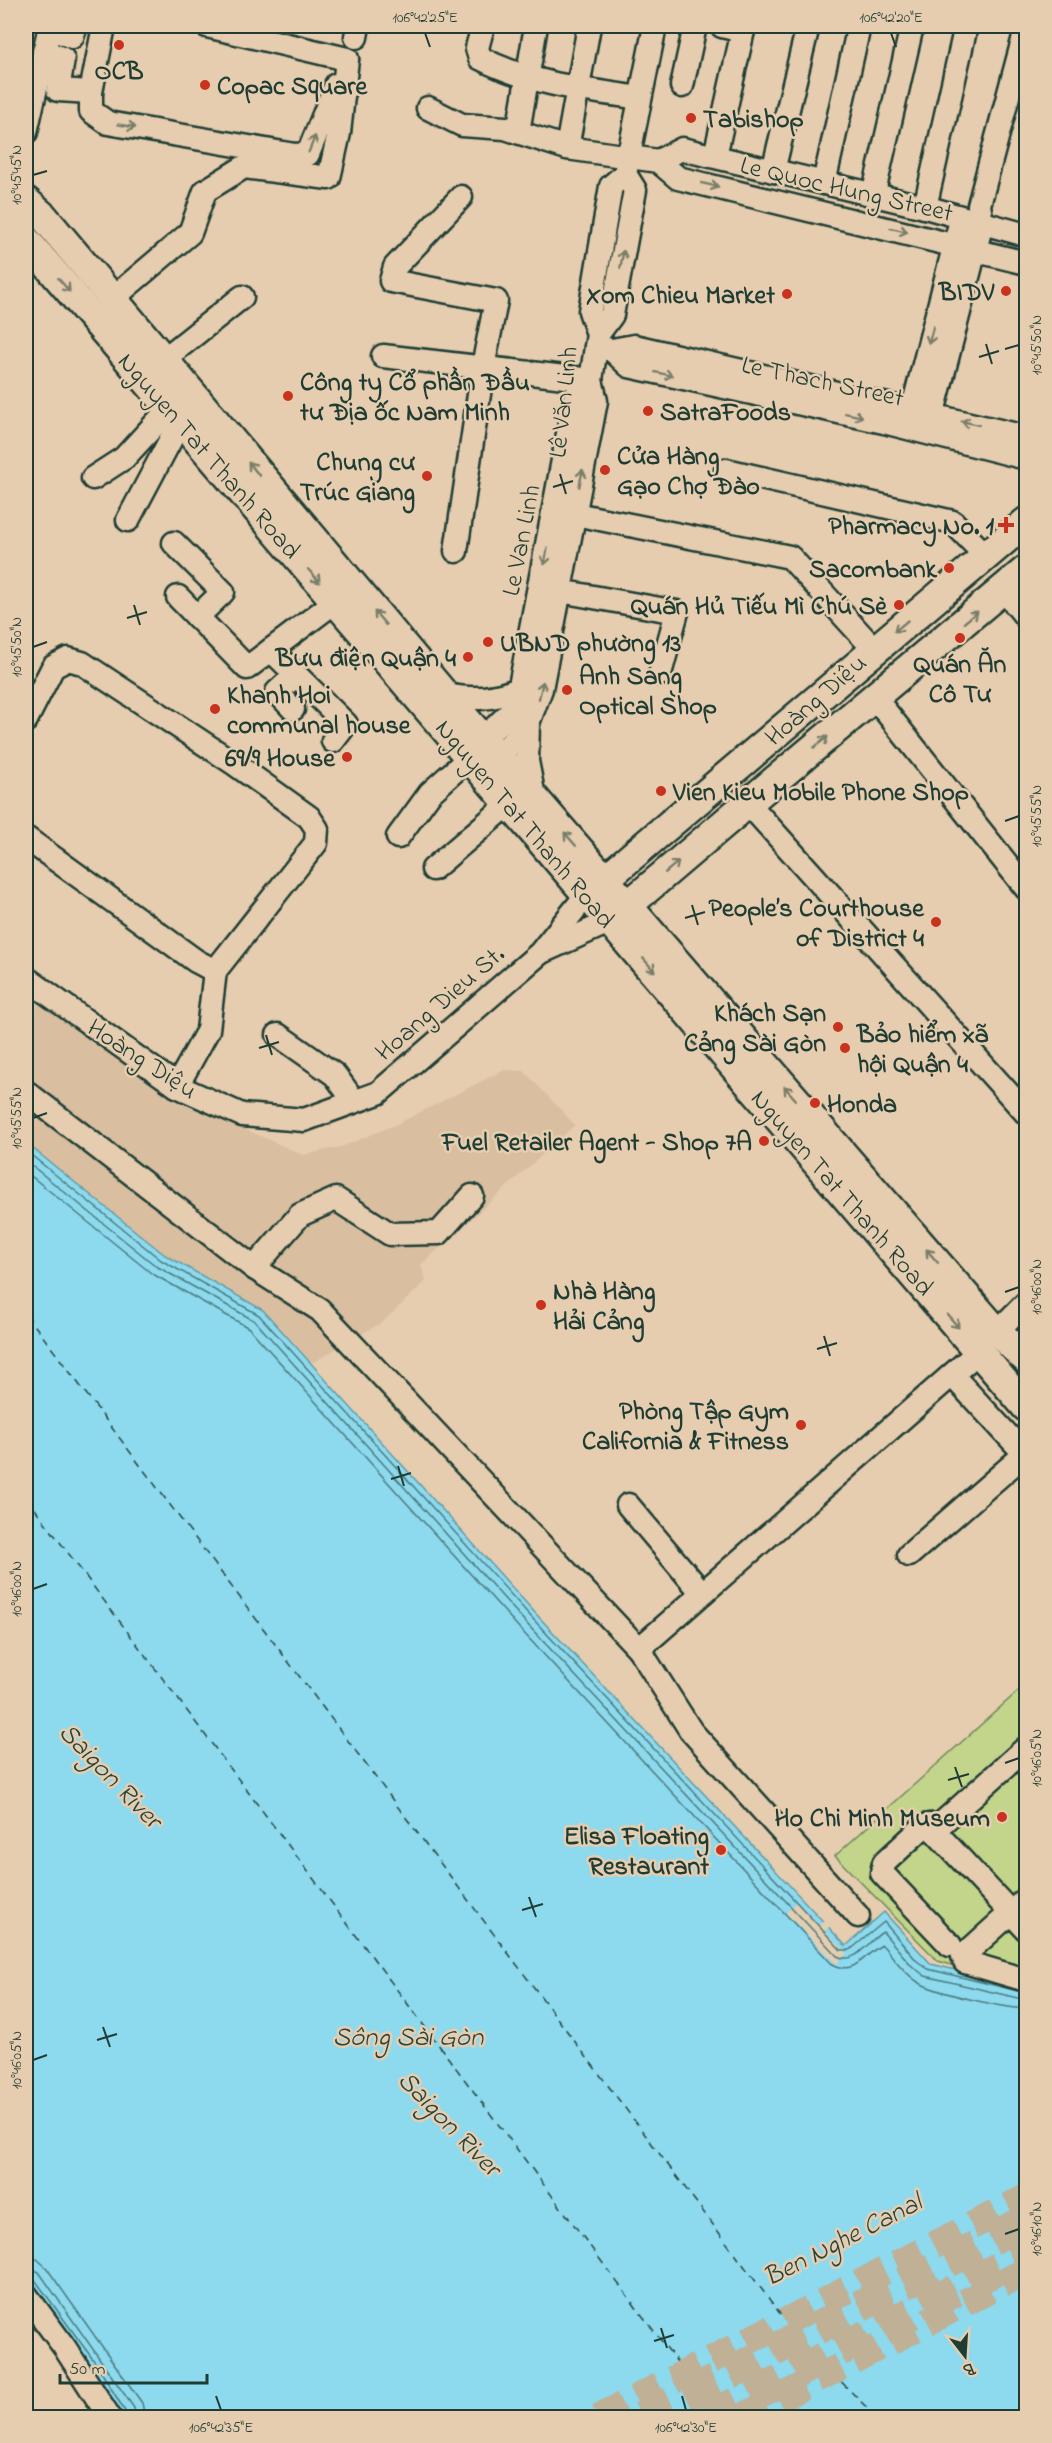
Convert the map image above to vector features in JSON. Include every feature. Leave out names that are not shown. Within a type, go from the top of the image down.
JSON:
[{"type":"main road","name":"Nguyen Tat Thanh Road","points":[[26,201],[44,218],[445,695],[522,800],[988,1342],[1026,1407]]},
{"type":"main road","name":"Nguyen Tat Thanh Road","points":[[26,240],[336,601],[484,751]]},
{"type":"main road","name":"Hoàng Diệu","points":[[597,887],[1026,522]]},
{"type":"main road","name":"Hoàng Diệu","points":[[619,914],[748,802],[1026,570]]},
{"type":"main road","points":[[988,1342],[1026,1359]]},
{"type":"street","points":[[26,132],[50,27],[72,37],[76,26]]},
{"type":"street","points":[[105,26],[91,92],[92,111],[108,123],[295,155],[308,154],[347,59]]},
{"type":"street","points":[[207,26],[347,59]]},
{"type":"street","points":[[483,26],[477,48],[480,58],[506,71],[579,89],[640,98]]},
{"type":"street","points":[[518,132],[536,26]]},
{"type":"street","points":[[567,148],[589,26]]},
{"type":"street","points":[[627,165],[655,26]]},
{"type":"street","points":[[682,86],[695,26]]},
{"type":"street","points":[[773,171],[808,26]]},
{"type":"street","points":[[824,183],[859,26]]},
{"type":"street","points":[[873,196],[912,26]]},
{"type":"street","points":[[925,207],[966,26]]},
{"type":"street","points":[[715,156],[736,27]]},
{"type":"street","points":[[920,421],[974,215],[1019,90],[1026,29]]},
{"type":"street","points":[[44,51],[63,59],[58,90],[91,92]]},
{"type":"street","points":[[112,299],[190,233],[205,191],[244,167],[329,178],[339,133],[347,59]]},
{"type":"street","name":"Le Quoc Hung Street","points":[[428,108],[462,125],[505,128],[627,165],[658,161],[682,149],[873,196],[974,215],[1026,235]]},
{"type":"street","name":"Le Quoc Hung Street","points":[[658,161],[678,178],[965,246],[1026,263]]},
{"type":"street","name":"Lê Văn Linh","points":[[484,751],[528,723],[541,689],[596,400],[591,380],[612,315],[635,190],[627,165]]},
{"type":"street","points":[[456,551],[483,367],[496,301],[391,281],[396,267],[461,197]]},
{"type":"street","points":[[163,360],[242,297]]},
{"type":"street","name":"Le Thach Street","points":[[602,344],[629,366],[920,421],[1026,437]]},
{"type":"street","points":[[383,356],[591,380]]},
{"type":"street","name":"Le Van Linh","points":[[484,751],[510,713],[521,688],[575,397],[591,380]]},
{"type":"street","points":[[93,478],[124,458],[176,414]]},
{"type":"street","points":[[128,520],[176,414]]},
{"type":"street","name":"Le Thach Street","points":[[920,421],[1026,458]]},
{"type":"street","points":[[726,470],[953,522],[986,556]]},
{"type":"street","points":[[575,514],[790,557],[874,649]]},
{"type":"street","points":[[174,543],[223,592],[197,617]]},
{"type":"street","points":[[1004,590],[1026,617]]},
{"type":"street","points":[[560,591],[677,612],[660,674]]},
{"type":"street","points":[[178,597],[247,668],[336,601]]},
{"type":"street","points":[[271,650],[346,724],[333,741]]},
{"type":"street","points":[[26,720],[53,667],[68,659],[82,663],[235,764],[309,817],[317,829],[316,843],[215,971],[208,1030],[177,1086]]},
{"type":"street","points":[[293,709],[277,692],[296,675]]},
{"type":"street","points":[[445,695],[471,700],[487,700],[521,688]]},
{"type":"street","points":[[875,698],[1026,888]]},
{"type":"street","points":[[433,869],[522,800],[527,761],[528,723]]},
{"type":"street","points":[[398,837],[430,794],[484,751]]},
{"type":"street","points":[[748,802],[1026,1113]]},
{"type":"street","points":[[27,843],[196,962],[215,971]]},
{"type":"street","name":"Hoàng Diệu","points":[[540,953],[597,887]]},
{"type":"street","name":"Hoang Dieu St.","points":[[177,1086],[242,1115],[304,1120],[378,1093],[540,953],[619,914]]},
{"type":"street","name":"Hoàng Diệu","points":[[26,978],[177,1086]]},
{"type":"street","points":[[278,1035],[335,1075],[354,1101]]},
{"type":"street","points":[[26,1092],[254,1268],[320,1310],[639,1649],[691,1731],[858,1916]]},
{"type":"street","points":[[254,1268],[300,1215],[336,1199],[390,1234],[439,1233],[472,1196]]},
{"type":"street","points":[[639,1649],[988,1342],[1026,1303]]},
{"type":"street","points":[[909,1554],[1026,1454],[952,1374]]},
{"type":"street","points":[[628,1504],[702,1593]]},
{"type":"street","points":[[950,1945],[882,1873],[884,1863],[924,1826],[941,1824],[1026,1748]]},
{"type":"street","points":[[929,1825],[1021,1914],[963,1958],[965,1962],[989,1971],[1026,1980]]},
{"type":"street","points":[[26,2295],[71,2357],[110,2418]]},
{"type":"shaded area","points":[[26,991],[182,1101],[303,1155],[341,1147],[397,1124],[504,1070],[524,1071],[575,1125],[421,1265],[426,1281],[384,1321],[312,1363],[263,1310],[165,1255],[26,1143]]},
{"type":"green space","points":[[1026,1684],[1026,1986],[938,1961],[835,1856]]},
{"type":"water","name":"Sông Sài Gòn","points":[[26,1143],[165,1255],[263,1310],[537,1615],[846,1946],[884,1912],[931,1964],[1026,1987],[1026,2417],[124,2417],[26,2277]]},
{"type":"pier","points":[[797,1902],[819,1925],[826,1919],[831,1925],[825,1931],[847,1953],[836,1964],[786,1913]]},
{"type":"ferry route","points":[[26,1314],[800,2340],[877,2418]]},
{"type":"ferry route","points":[[26,1497],[681,2367],[732,2418]]},
{"type":"tunnel","points":[[598,2418],[1026,2198]]},
{"type":"tunnel","points":[[642,2418],[1026,2221]]},
{"type":"tunnel","points":[[708,2418],[1026,2254]]},
{"type":"tunnel","points":[[741,2418],[1026,2271]]},
{"type":"place","name":"OCB","points":[[119,45]]},
{"type":"place","name":"Copac Square","points":[[205,85]]},
{"type":"place","name":"Tabishop","points":[[691,118]]},
{"type":"place","name":"BIDV","points":[[1006,291]]},
{"type":"place","name":"Xom Chieu Market","points":[[787,294]]},
{"type":"place","name":"Công ty Cổ phần Đầu tư Địa ốc Nam Minh","points":[[288,396]]},
{"type":"place","name":"SatraFoods","points":[[648,411]]},
{"type":"place","name":"Cửa Hàng Gạo Chợ Đào","points":[[605,470]]},
{"type":"place","name":"Chung cư Trúc Giang","points":[[427,476]]},
{"type":"place","name":"Pharmacy No. 1","points":[[1006,525]]},
{"type":"place","name":"Sacombank","points":[[949,568]]},
{"type":"place","name":"Quán Hủ Tiếu Mì Chú Sè","points":[[899,605]]},
{"type":"place","name":"Quán Ăn Cô Tư","points":[[960,638]]},
{"type":"place","name":"UBND phường 13","points":[[488,642]]},
{"type":"place","name":"Bưu điện Quận 4","points":[[468,657]]},
{"type":"place","name":"Anh Sang Optical Shop","points":[[567,690]]},
{"type":"place","name":"Khanh Hoi communal house","points":[[215,709]]},
{"type":"place","name":"69/9 House","points":[[347,757]]},
{"type":"place","name":"Vien Kieu Mobile Phone Shop","points":[[661,791]]},
{"type":"place","name":"People’s Courthouse of District 4","points":[[936,922]]},
{"type":"place","name":"Khách Sạn Cảng Sài Gòn","points":[[838,1027]]},
{"type":"place","name":"Bảo hiểm xã hội Quận 4","points":[[845,1048]]},
{"type":"place","name":"Honda","points":[[815,1103]]},
{"type":"place","name":"Fuel Retailer Agent - Shop 7A","points":[[764,1141]]},
{"type":"place","name":"Nhà Hàng Hải Cảng","points":[[541,1305]]},
{"type":"place","name":"Phòng Tập Gym California & Fitness","points":[[801,1425]]},
{"type":"place","name":"Ho Chi Minh Museum","points":[[1002,1817]]},
{"type":"place","name":"Elisa Floating Restaurant","points":[[721,1850]]},
{"type":"water label","name":"Saigon River","points":[[111,1775]]},
{"type":"water label","name":"Saigon River","points":[[450,2123]]},
{"type":"water label","name":"Ben Nghe Canal","points":[[842,2239]]}]
